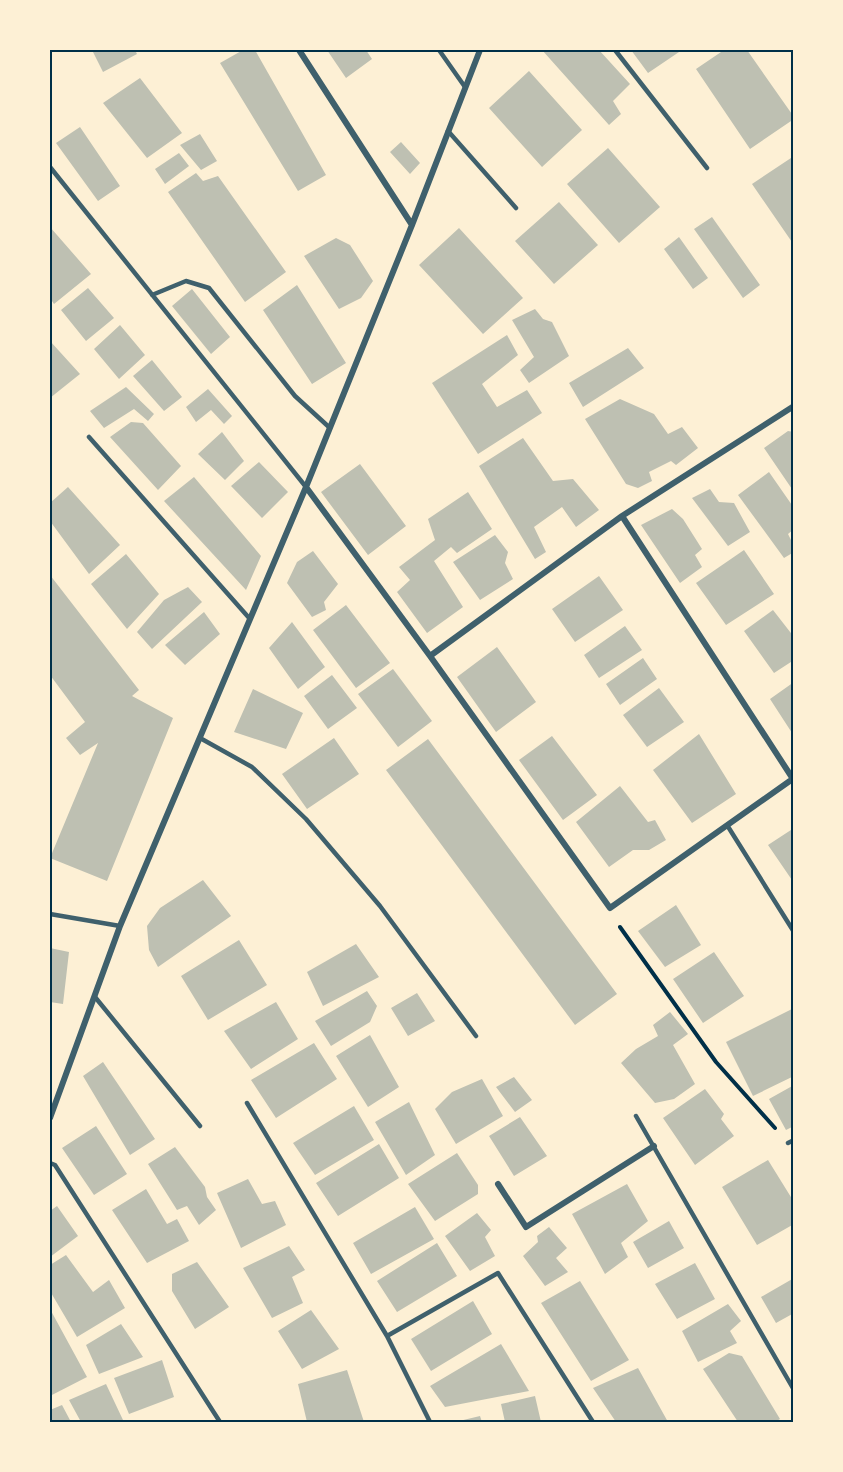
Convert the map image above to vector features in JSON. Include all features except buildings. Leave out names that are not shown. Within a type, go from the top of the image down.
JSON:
[{"type":"street","points":[[299,50],[412,225]]},
{"type":"street","points":[[50,1118],[120,926],[306,488],[480,50]]},
{"type":"street","points":[[430,656],[622,516],[794,406]]},
{"type":"street","points":[[306,488],[430,656],[610,908],[793,778],[622,516]]},
{"type":"street","points":[[498,1184],[526,1227],[654,1146]]},
{"type":"lane","points":[[439,50],[465,87]]},
{"type":"lane","points":[[615,50],[707,168]]},
{"type":"lane","points":[[448,131],[516,208]]},
{"type":"lane","points":[[50,167],[306,488]]},
{"type":"lane","points":[[152,295],[186,281],[209,288],[295,396],[330,428]]},
{"type":"lane","points":[[89,437],[250,620]]},
{"type":"lane","points":[[200,738],[252,767],[306,819],[380,906],[476,1036]]},
{"type":"lane","points":[[727,825],[794,932]]},
{"type":"lane","points":[[50,914],[120,926]]},
{"type":"lane","points":[[95,997],[200,1126]]},
{"type":"lane","points":[[247,1103],[387,1336],[430,1422]]},
{"type":"lane","points":[[636,1116],[794,1390]]},
{"type":"lane","points":[[788,1143],[794,1140]]},
{"type":"lane","points":[[50,1163],[55,1165],[220,1422]]},
{"type":"lane","points":[[387,1336],[498,1273],[593,1422]]},
{"type":"path","points":[[610,908],[618,925],[716,1062],[788,1143]]}]
